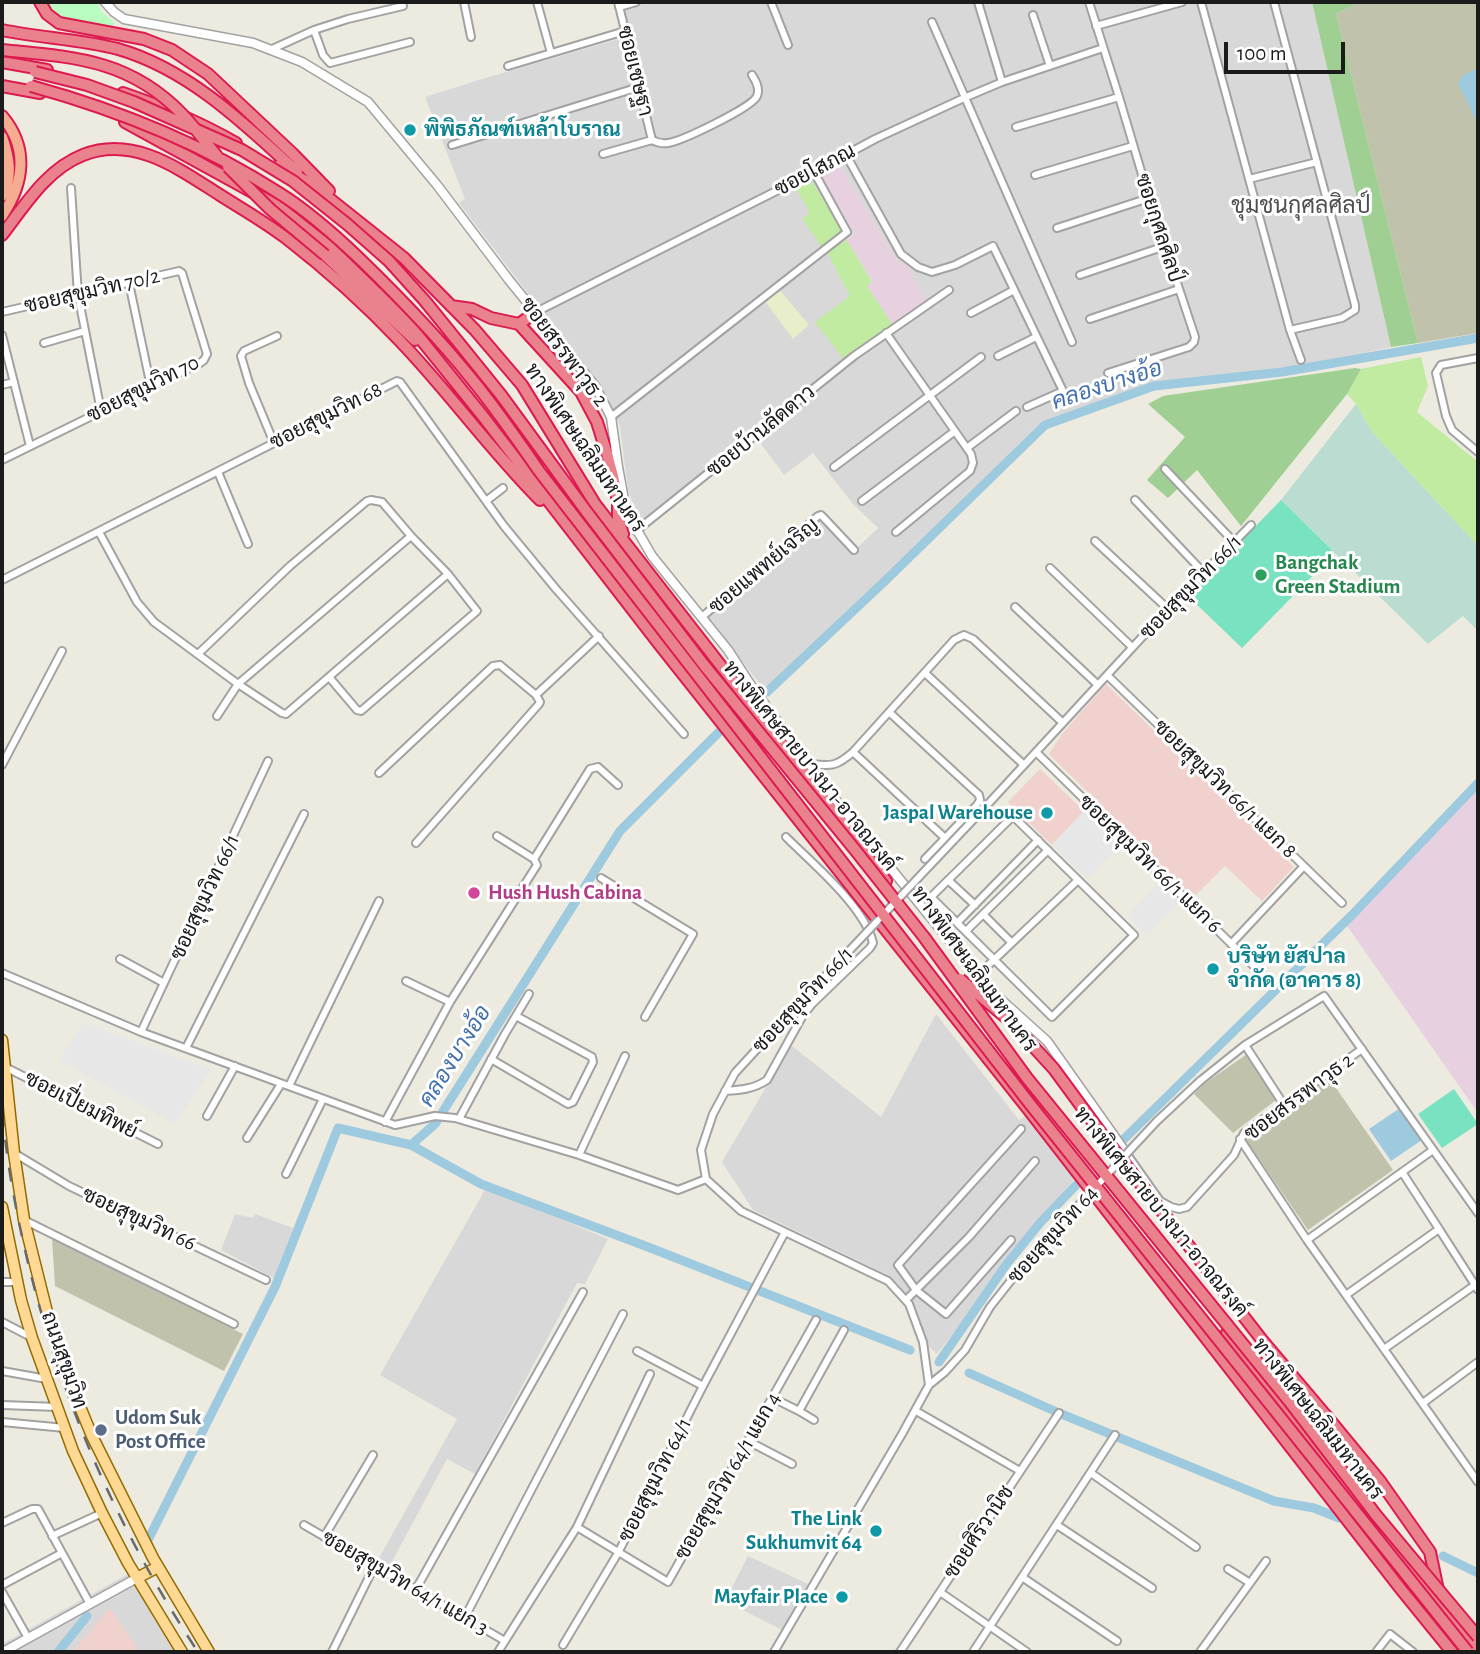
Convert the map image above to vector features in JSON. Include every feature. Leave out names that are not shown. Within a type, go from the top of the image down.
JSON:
[{"type":"highway","points":[[40,2],[47,14],[59,23],[144,39],[172,50],[208,74],[292,153],[356,219]]},
{"type":"highway","points":[[2,30],[117,49],[171,71],[200,89],[356,219]]},
{"type":"highway","points":[[2,50],[92,61],[125,73],[151,88],[181,113],[242,183],[325,255],[443,366]]},
{"type":"highway","points":[[2,62],[41,68],[145,100],[221,134],[311,184]]},
{"type":"highway","name":"ทางพิเศษสายบางนา-อาจณรงค์","points":[[2,68],[36,72],[87,85],[134,102],[242,150],[292,181],[348,224],[389,261],[466,350],[704,666],[856,851],[1027,1077],[1281,1391],[1376,1515],[1478,1637]]},
{"type":"highway","points":[[2,83],[90,108],[134,125],[278,206],[331,248],[407,321],[443,366]]},
{"type":"highway","name":"ทางพิเศษสายบางนา-อาจณรงค์","points":[[2,83],[32,86],[73,97],[128,117],[178,138],[241,171],[281,194],[338,238],[413,313],[476,385],[539,471],[1030,1104],[1468,1652]]},
{"type":"highway","points":[[2,116],[18,144],[21,159],[19,184],[3,215]]},
{"type":"highway","points":[[2,137],[10,174],[3,194]]},
{"type":"highway","points":[[2,235],[40,185],[72,160],[94,152],[117,149],[141,152],[157,158],[210,188],[285,238],[354,295],[399,339],[510,470],[571,531]]},
{"type":"highway","name":"ทางพิเศษเฉลิมมหานคร","points":[[356,219],[404,258],[475,330],[522,385],[595,504],[813,784],[1026,1072],[1384,1536],[1478,1651]]},
{"type":"highway","points":[[451,306],[472,309],[491,318],[519,324],[581,392],[597,422],[613,476],[618,520],[627,545]]},
{"type":"highway","points":[[519,324],[536,312]]},
{"type":"highway","name":"ทางพิเศษเฉลิมมหานคร","points":[[443,366],[667,655],[1020,1099],[1452,1652]]},
{"type":"highway","points":[[947,968],[1010,1021],[1054,1069],[1262,1340],[1380,1481],[1430,1552],[1441,1604]]},
{"type":"main road","name":"ถนนสุขุมวิท","points":[[2,1040],[24,1220],[62,1363],[92,1436],[158,1567],[209,1652]]},
{"type":"main road","name":"ถนนสุขุมวิท","points":[[2,1207],[17,1282],[33,1338],[74,1451],[102,1513],[182,1652]]},
{"type":"main road","points":[[137,1578],[158,1567]]},
{"type":"street","name":"ซอยสรรพาวุธ 2","points":[[105,2],[124,19],[253,43],[302,62],[368,102],[437,185],[594,386],[611,416],[626,511],[652,556],[702,617],[838,803],[986,986],[1047,1041],[1160,1201],[1179,1209],[1188,1207],[1234,1155],[1244,1133],[1362,1049]]},
{"type":"street","points":[[464,2],[471,37]]},
{"type":"street","points":[[537,2],[551,53]]},
{"type":"street","points":[[618,4],[636,2]]},
{"type":"street","points":[[771,2],[788,45]]},
{"type":"street","points":[[978,2],[1002,82]]},
{"type":"street","name":"ซอยกุศลศิลป์","points":[[1089,2],[1195,337],[1189,347],[1108,373]]},
{"type":"street","points":[[1096,26],[1182,2]]},
{"type":"street","points":[[1201,2],[1290,330],[1301,360]]},
{"type":"street","points":[[1274,2],[1355,305],[1354,310],[1342,318],[1290,330]]},
{"type":"street","name":"ซอยเชษฐา","points":[[618,4],[652,140]]},
{"type":"street","points":[[270,50],[314,30],[403,6]]},
{"type":"street","points":[[1033,15],[1050,66]]},
{"type":"street","points":[[932,22],[1072,342]]},
{"type":"street","points":[[314,30],[323,55],[330,63],[410,41]]},
{"type":"street","points":[[508,66],[625,30]]},
{"type":"street","name":"ซอยโสภณ","points":[[536,312],[814,172],[845,153],[964,97],[1104,48]]},
{"type":"street","points":[[603,154],[652,140],[670,143],[747,106],[754,102],[758,94],[752,75]]},
{"type":"street","points":[[452,145],[639,87]]},
{"type":"street","points":[[1016,127],[1119,97]]},
{"type":"street","points":[[1035,175],[1133,146]]},
{"type":"street","points":[[845,153],[901,254],[918,267],[932,272],[955,265],[992,246],[1063,391],[1027,407]]},
{"type":"street","points":[[1249,179],[1317,162]]},
{"type":"street","points":[[611,416],[847,232],[814,172]]},
{"type":"street","points":[[71,188],[78,295],[101,411]]},
{"type":"street","points":[[1057,228],[1149,198]]},
{"type":"street","points":[[1080,275],[1165,246]]},
{"type":"street","name":"ซอยสุขุมวิท 70/2","points":[[2,312],[179,271],[182,273]]},
{"type":"street","name":"ซอยสุขุมวิท 70","points":[[2,460],[205,360],[207,354],[182,273]]},
{"type":"street","points":[[129,283],[151,387]]},
{"type":"street","points":[[1090,319],[1179,289]]},
{"type":"street","name":"ซอยบ้านลัดดาว","points":[[636,531],[812,389],[949,290]]},
{"type":"street","points":[[971,313],[1014,290]]},
{"type":"street","points":[[44,343],[85,331]]},
{"type":"street","points":[[886,333],[973,459],[971,469],[896,532]]},
{"type":"street","points":[[2,335],[30,446]]},
{"type":"street","points":[[274,443],[241,356],[244,351],[278,336]]},
{"type":"street","points":[[998,356],[1036,337]]},
{"type":"street","points":[[834,467],[981,357]]},
{"type":"street","points":[[1478,358],[1441,365],[1436,373],[1452,430],[1478,452]]},
{"type":"street","name":"ซอยสุขุมวิท 68","points":[[2,580],[397,381],[504,526],[684,734]]},
{"type":"street","points":[[2,386],[14,382]]},
{"type":"street","points":[[967,448],[1016,411]]},
{"type":"street","points":[[862,501],[955,431]]},
{"type":"street","points":[[1165,469],[1234,542]]},
{"type":"street","points":[[219,472],[248,544]]},
{"type":"street","points":[[486,501],[503,488]]},
{"type":"street","points":[[1135,500],[1203,572]]},
{"type":"street","points":[[198,654],[290,566],[367,501],[382,502],[448,574],[476,608],[477,613],[361,711],[357,710],[329,677]]},
{"type":"street","name":"ซอยแพทย์เจริญ","points":[[702,617],[818,516],[821,515],[854,550]]},
{"type":"street","name":"ซอยสุขุมวิท 66/1","points":[[706,1179],[701,1150],[713,1114],[735,1073],[1168,609],[1251,526]]},
{"type":"street","points":[[99,532],[138,602],[153,622],[238,684],[286,714],[448,574]]},
{"type":"street","points":[[217,716],[238,684],[411,536]]},
{"type":"street","points":[[1095,541],[1168,609]]},
{"type":"street","points":[[1050,568],[1132,648]]},
{"type":"street","points":[[1015,607],[1098,685]]},
{"type":"street","points":[[810,764],[830,766],[840,763],[954,640],[964,635],[973,639],[1063,723]]},
{"type":"street","points":[[537,695],[599,636]]},
{"type":"street","points":[[2,765],[62,651]]},
{"type":"street","points":[[379,773],[493,666],[500,665],[537,695],[540,704],[416,843]]},
{"type":"street","points":[[925,673],[1024,765]]},
{"type":"street","name":"ซอยสุขุมวิท 66/1 แยก 8","points":[[1107,675],[1342,903]]},
{"type":"street","points":[[889,712],[979,795],[977,804],[925,859]]},
{"type":"street","points":[[853,752],[945,838]]},
{"type":"street","name":"ซอยสุขุมวิท 66/1 แยก 6","points":[[1036,752],[1264,976]]},
{"type":"street","name":"ซอยสุขุมวิท 66/1","points":[[141,1032],[268,761]]},
{"type":"street","points":[[534,859],[590,769],[598,768],[618,785]]},
{"type":"street","points":[[186,1048],[304,814]]},
{"type":"street","points":[[1013,816],[1038,840],[1134,936],[1052,1017],[931,897],[1013,816]]},
{"type":"street","points":[[384,1122],[450,1002],[537,865],[534,859],[497,835]]},
{"type":"street","points":[[725,1091],[750,1088],[767,1080],[812,1004],[873,943],[866,925],[843,894],[786,837]]},
{"type":"street","points":[[957,923],[1038,840]]},
{"type":"street","points":[[966,932],[1048,850]]},
{"type":"street","points":[[1231,944],[1304,866]]},
{"type":"street","points":[[601,878],[693,934],[645,1017]]},
{"type":"street","points":[[948,880],[975,905]]},
{"type":"street","points":[[978,975],[1078,880]]},
{"type":"street","points":[[289,1086],[379,901]]},
{"type":"street","points":[[983,914],[1012,943]]},
{"type":"street","points":[[120,960],[164,983]]},
{"type":"street","points":[[2,973],[141,1032],[384,1122],[395,1125],[435,1116],[457,1119],[579,1155],[678,1190],[706,1179],[741,1211],[888,1281],[909,1304],[923,1342],[929,1385]]},
{"type":"street","points":[[406,981],[450,1002]]},
{"type":"street","points":[[457,1119],[529,994]]},
{"type":"street","name":"ซอยสุขุมวิท 64","points":[[774,1652],[929,1385],[965,1350],[990,1307],[1024,1264],[1157,1121],[1200,1081],[1245,1045],[1324,996],[1362,1049]]},
{"type":"street","points":[[491,1059],[568,1104],[572,1102],[593,1062],[592,1057],[516,1016]]},
{"type":"street","points":[[1245,1045],[1284,1105]]},
{"type":"street","points":[[1362,1049],[1478,1213]]},
{"type":"street","points":[[579,1155],[625,1056]]},
{"type":"street","points":[[207,1116],[235,1066]]},
{"type":"street","name":"ซอยเปี่ยมทิพย์","points":[[5,1067],[158,1144]]},
{"type":"street","points":[[247,1138],[281,1083]]},
{"type":"street","points":[[286,1174],[323,1099]]},
{"type":"street","points":[[1011,1240],[946,1314],[916,1290],[898,1265],[1021,1129]]},
{"type":"street","points":[[1240,1139],[1307,1240],[1478,1482]]},
{"type":"street","points":[[1307,1240],[1433,1150]]},
{"type":"street","name":"ซอยสุขุมวิท 66","points":[[14,1153],[69,1186],[266,1280]]},
{"type":"street","points":[[905,1300],[969,1237],[1035,1161]]},
{"type":"street","points":[[1384,1349],[1476,1287],[1402,1172]]},
{"type":"street","points":[[24,1220],[234,1324]]},
{"type":"street","points":[[1346,1295],[1439,1229]]},
{"type":"street","name":"ซอยสุขุมวิท 64/1","points":[[577,1527],[618,1553],[785,1232]]},
{"type":"street","points":[[2,1282],[17,1282]]},
{"type":"street","points":[[416,1589],[583,1292]]},
{"type":"street","points":[[464,1617],[623,1314]]},
{"type":"street","name":"ซอยสุขุมวิท 64/1 แยก 4","points":[[618,1553],[668,1582],[816,1320]]},
{"type":"street","points":[[2,1322],[33,1338]]},
{"type":"street","points":[[799,1412],[844,1330]]},
{"type":"street","points":[[637,1351],[703,1386]]},
{"type":"street","points":[[1423,1403],[1478,1362]]},
{"type":"street","points":[[2,1371],[47,1379]]},
{"type":"street","points":[[498,1652],[577,1527],[650,1374]]},
{"type":"street","points":[[773,1398],[814,1420]]},
{"type":"street","points":[[2,1405],[58,1407]]},
{"type":"street","points":[[916,1411],[1020,1471]]},
{"type":"street","name":"ซอยศิริวานิช","points":[[900,1652],[1059,1413]]},
{"type":"street","points":[[2,1422],[65,1428]]},
{"type":"street","points":[[972,1652],[1115,1435]]},
{"type":"street","points":[[748,1441],[792,1464]]},
{"type":"street","points":[[324,1537],[373,1455]]},
{"type":"street","points":[[1091,1473],[1196,1547]]},
{"type":"street","points":[[4,1522],[32,1509],[38,1510],[90,1604]]},
{"type":"street","points":[[52,1536],[102,1513]]},
{"type":"street","name":"ซอยสุขุมวิท 64/1 แยก 3","points":[[304,1525],[505,1641]]},
{"type":"street","points":[[1057,1525],[1152,1588]]},
{"type":"street","points":[[2,1585],[62,1553]]},
{"type":"street","points":[[564,1644],[618,1553]]},
{"type":"street","points":[[1199,1652],[1266,1561]]},
{"type":"street","points":[[332,1652],[375,1565]]},
{"type":"street","points":[[1228,1569],[1250,1583]]},
{"type":"street","points":[[1023,1577],[1117,1641]]},
{"type":"street","points":[[4,1649],[28,1639],[137,1578]]},
{"type":"street","points":[[2,1592],[28,1639]]},
{"type":"street","points":[[940,1592],[1027,1652]]},
{"type":"street","points":[[1376,1652],[1390,1634],[1413,1652]]},
{"type":"shaded area","points":[[616,2],[1312,2],[1391,347],[1306,366],[1154,382],[1035,428],[765,690],[707,617],[820,518],[852,553],[878,528],[853,504],[813,453],[784,475],[753,433],[640,523],[628,490],[620,426],[608,401],[459,203],[465,199],[425,97],[622,38]],"holes":[[[838,163],[899,264],[904,262],[867,286],[872,282],[847,240],[854,233],[820,174]]]},
{"type":"shaded area","points":[[1360,2],[1478,2],[1478,333],[1418,343],[1336,14]]},
{"type":"shaded area","points":[[1478,68],[1478,124],[1458,84],[1462,76]]},
{"type":"shaded area","points":[[838,163],[899,264],[905,262],[926,301],[892,324],[867,286],[872,281],[847,240],[854,233],[820,174]]},
{"type":"shaded area","points":[[779,289],[809,325],[793,339],[765,301]]},
{"type":"shaded area","points":[[1356,404],[1372,432],[1478,546],[1478,631],[1463,616],[1428,644],[1281,500]]},
{"type":"shaded area","points":[[1106,684],[1294,867],[1262,901],[1225,866],[1194,897],[1049,754],[1062,734]]},
{"type":"shaded area","points":[[1040,769],[1084,811],[1052,845],[1008,802]]},
{"type":"shaded area","points":[[1478,788],[1478,1113],[1345,923]]},
{"type":"shaded area","points":[[1084,811],[1120,846],[1088,879],[1052,845]]},
{"type":"shaded area","points":[[1158,884],[1178,903],[1147,935],[1127,916]]},
{"type":"shaded area","points":[[936,1014],[1019,1120],[1027,1115],[1074,1179],[937,1354],[928,1346],[916,1310],[896,1282],[884,1273],[753,1210],[722,1162],[791,1045],[881,1117]]},
{"type":"shaded area","points":[[83,1023],[211,1069],[175,1124],[59,1060]]},
{"type":"shaded area","points":[[1247,1054],[1276,1100],[1233,1133],[1194,1094]]},
{"type":"shaded area","points":[[1329,1078],[1393,1170],[1308,1230],[1244,1137]]},
{"type":"shaded area","points":[[1400,1108],[1422,1140],[1391,1161],[1369,1129]]},
{"type":"shaded area","points":[[486,1188],[608,1239],[585,1284],[577,1283],[475,1474],[447,1459],[388,1569],[375,1565],[457,1419],[380,1375]]},
{"type":"shaded area","points":[[235,1214],[253,1218],[255,1214],[293,1228],[274,1278],[221,1250]]},
{"type":"shaded area","points":[[52,1238],[243,1334],[224,1371],[55,1286]]},
{"type":"shaded area","points":[[748,1556],[808,1584],[782,1630],[725,1601]]},
{"type":"shaded area","points":[[128,1574],[177,1652],[2,1652],[2,1644]]},
{"type":"shaded area","points":[[108,1610],[111,1610],[140,1652],[72,1652]]},
{"type":"green space","points":[[41,2],[96,2],[103,13],[115,23],[112,27],[84,25],[54,17]]},
{"type":"green space","points":[[1312,2],[1360,2],[1336,14],[1418,343],[1391,347]]},
{"type":"green space","points":[[810,178],[841,229],[840,233],[821,246],[802,218],[809,214],[809,211],[795,187]]},
{"type":"green space","points":[[847,240],[872,282],[867,286],[892,324],[843,358],[815,322],[850,296],[827,252]]},
{"type":"green space","points":[[1421,357],[1428,386],[1417,412],[1478,462],[1478,546],[1372,432],[1347,394],[1361,369]]},
{"type":"green space","points":[[1361,369],[1347,394],[1241,526],[1197,470],[1168,498],[1147,480],[1185,437],[1148,404],[1163,396]]},
{"type":"green space","name":"Bangchak Green Stadium","points":[[1281,500],[1335,553],[1242,648],[1188,596]]},
{"type":"green space","points":[[1454,1089],[1478,1124],[1442,1148],[1418,1114]]},
{"type":"waterway","name":"คลองบางอ้อ","points":[[767,692],[1045,425],[1154,386],[1282,372],[1478,338]]},
{"type":"waterway","name":"คลองบางอ้อ","points":[[148,1540],[275,1287],[338,1128],[411,1145],[435,1124],[620,831],[720,731]]},
{"type":"waterway","points":[[1124,1139],[1353,914],[1478,783]]},
{"type":"waterway","points":[[411,1145],[481,1184],[910,1350]]},
{"type":"waterway","points":[[939,1362],[1006,1265],[1040,1223],[1078,1183]]},
{"type":"waterway","points":[[969,1373],[1274,1501],[1314,1508],[1339,1518]]},
{"type":"waterway","points":[[1443,1556],[1478,1573]]},
{"type":"waterway","name":"คลองบางอ้อ","points":[[58,1652],[87,1616]]},
{"type":"railway","points":[[2,1112],[11,1181],[26,1252],[41,1313],[60,1372],[82,1431],[134,1544],[198,1652]]},
{"type":"place","name":"พิพิธภัณฑ์เหล้าโบราณ","points":[[410,130]]},
{"type":"place","name":"Bangchak Green Stadium","points":[[1261,575]]},
{"type":"place","name":"Jaspal Warehouse","points":[[1047,813]]},
{"type":"place","name":"Hush Hush Cabina","points":[[474,893]]},
{"type":"place","name":"บริษัท ยัสปาล จำกัด (อาคาร 8)","points":[[1213,969]]},
{"type":"place","name":"Udom Suk Post Office","points":[[101,1430]]},
{"type":"place","name":"The Link Sukhumvit 64","points":[[876,1531]]},
{"type":"place","name":"Mayfair Place","points":[[842,1597]]},
{"type":"district","name":"ชุมชนกุศลศิลป์","points":[[1301,206]]}]
